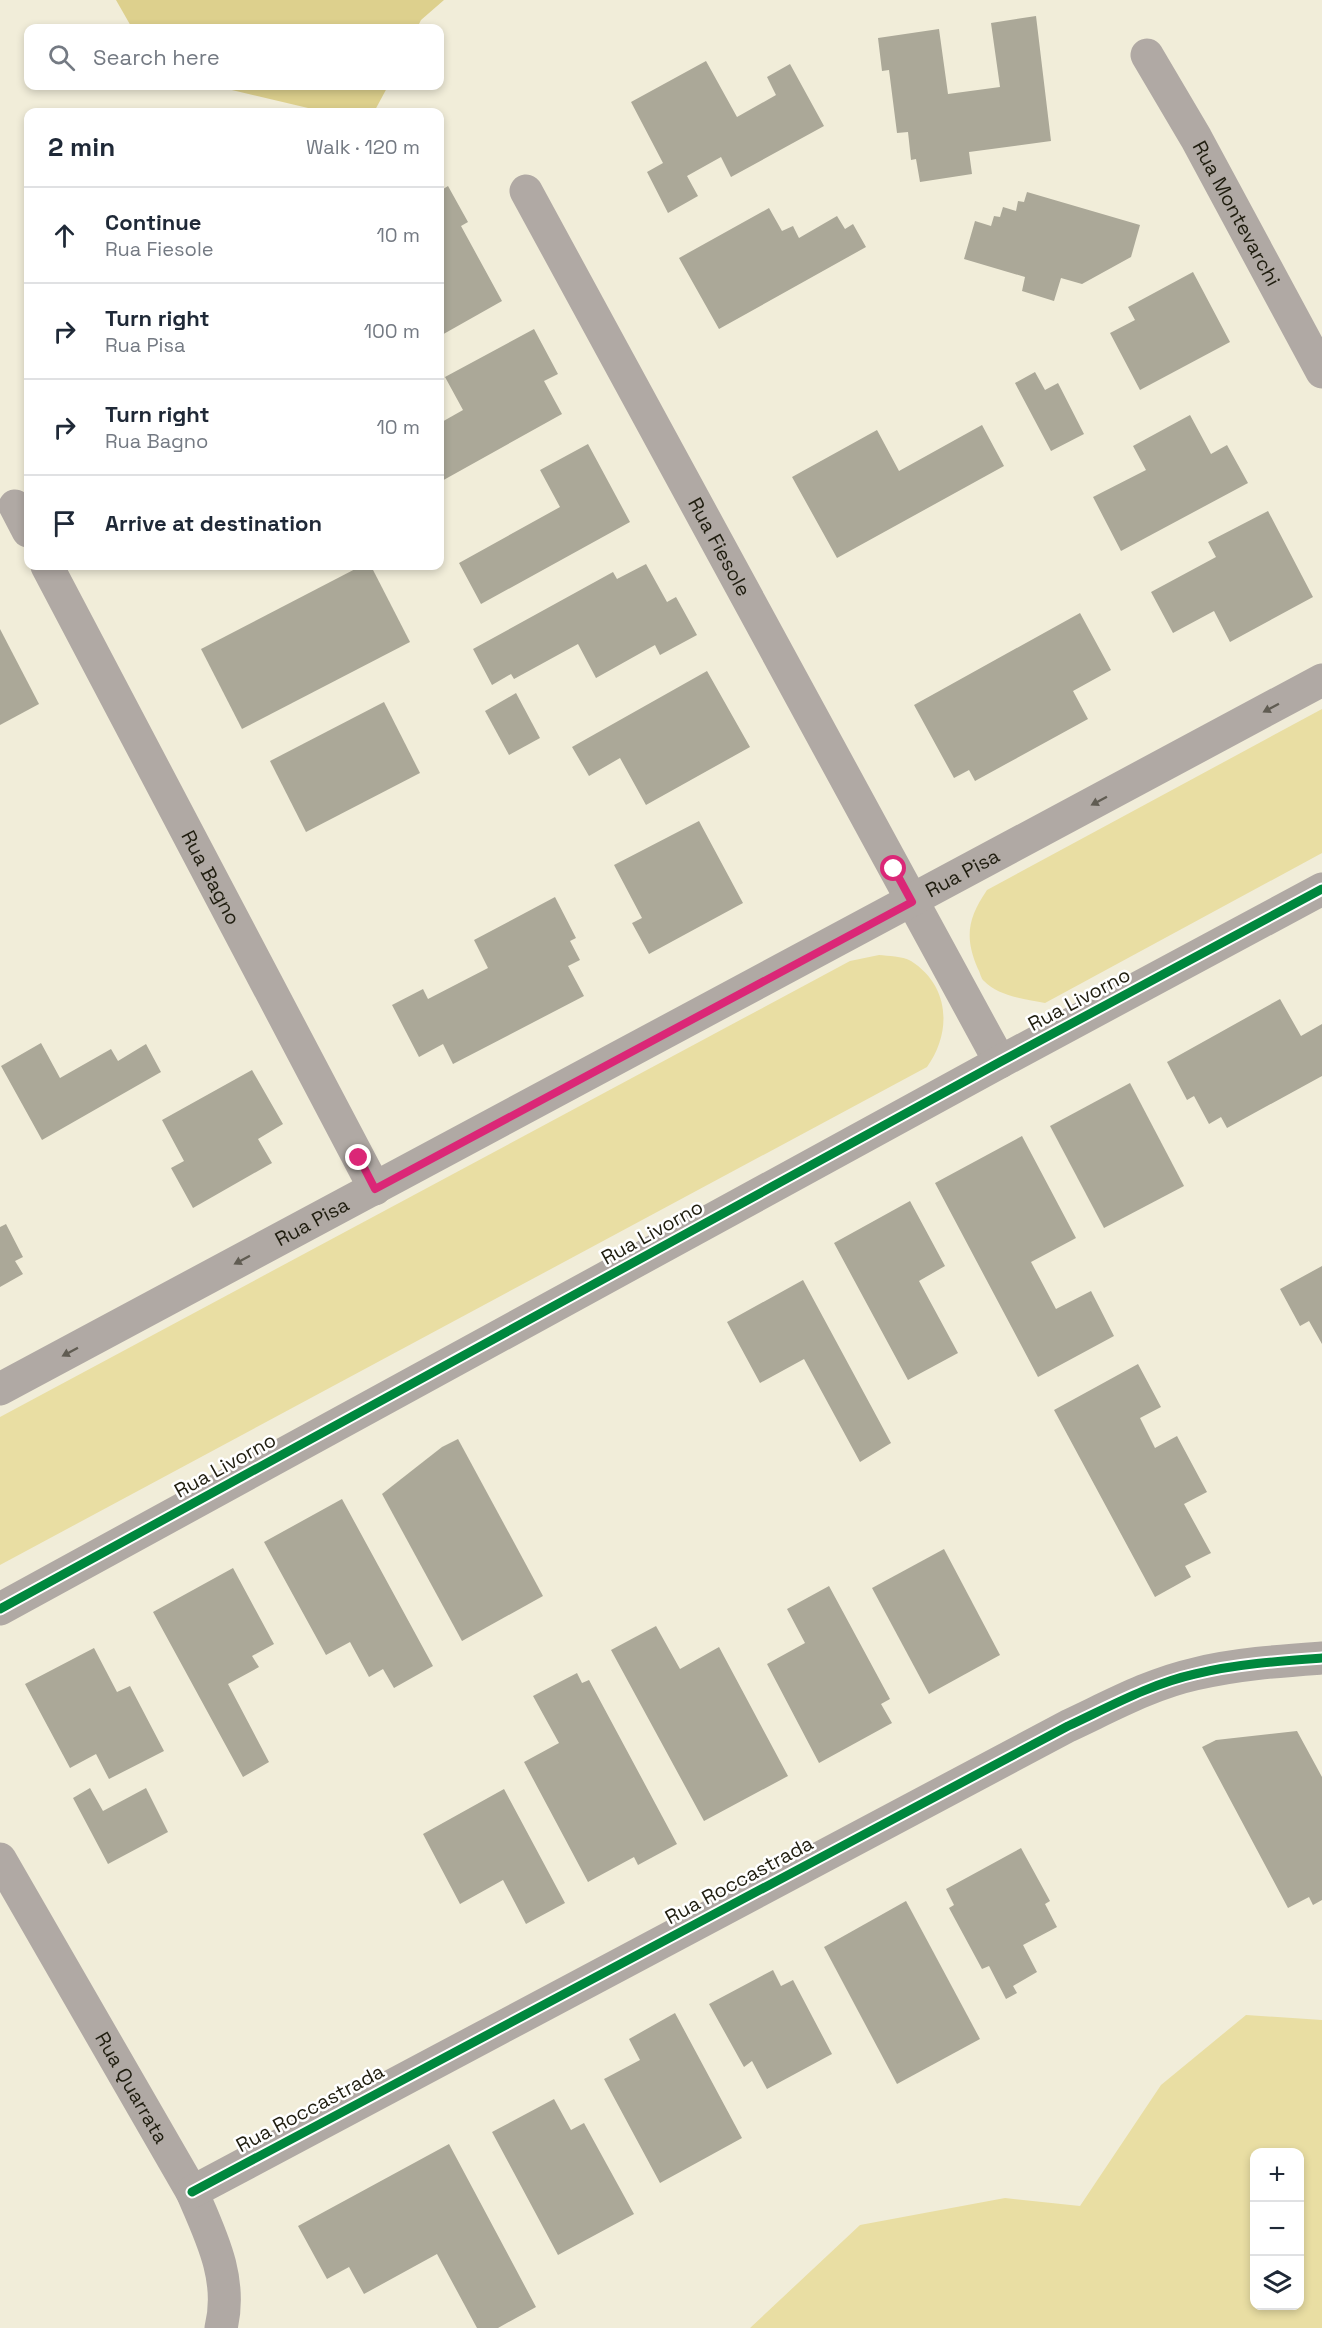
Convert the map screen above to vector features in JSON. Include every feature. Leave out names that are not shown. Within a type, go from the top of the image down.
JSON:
[{"type":"street","name":"Rua Montevarchi","points":[[1147,55],[1196,138],[1322,372]]},
{"type":"street","name":"Rua Fiesole","points":[[526,191],[1000,1062]]},
{"type":"street","name":"Rua Bagno","points":[[49,570],[375,1189]]},
{"type":"street","name":"Rua Pisa","points":[[0,1389],[912,902],[1322,680]]},
{"type":"street","name":"Rua Livorno","points":[[0,1609],[1000,1062],[1322,889]]},
{"type":"street","name":"Rua Roccastrada","points":[[192,2192],[1068,1726],[1141,1692],[1194,1674],[1264,1662],[1322,1658]]},
{"type":"street","name":"Rua Quarrata","points":[[0,1859],[192,2192],[216,2248],[223,2272],[225,2310],[221,2328]]},
{"type":"shaded area","points":[[116,0],[444,0],[419,24],[130,24]]},
{"type":"shaded area","points":[[232,90],[386,90],[376,108],[308,108]]},
{"type":"shaded area","points":[[1322,709],[1322,853],[1045,1003],[1005,994],[983,980],[971,947],[970,928],[976,910],[987,890]]},
{"type":"shaded area","points":[[879,955],[911,961],[924,971],[940,996],[943,1010],[941,1039],[927,1067],[0,1565],[0,1417],[850,961]]},
{"type":"shaded area","points":[[1246,2015],[1322,2020],[1322,2328],[750,2328],[860,2225],[1005,2198],[1080,2206],[1161,2085]]},
{"type":"building","points":[[1036,16],[1051,141],[969,152],[972,174],[920,182],[916,159],[911,160],[908,132],[897,133],[889,70],[882,71],[878,38],[939,29],[948,94],[1000,87],[991,23]]},
{"type":"building","points":[[706,61],[737,117],[776,95],[767,77],[790,64],[824,126],[731,177],[721,157],[687,176],[698,196],[668,213],[647,172],[663,163],[631,102]]},
{"type":"building","points":[[448,186],[468,222],[461,226],[502,301],[444,334],[444,188]]},
{"type":"building","points":[[1027,192],[1140,225],[1131,257],[1082,284],[1061,278],[1054,301],[1022,291],[1025,277],[964,259],[975,221],[991,226],[994,216],[1000,217],[1003,207],[1016,211],[1018,201],[1024,202]]},
{"type":"building","points":[[769,208],[782,231],[793,226],[799,238],[837,216],[845,229],[853,224],[866,247],[719,329],[679,258]]},
{"type":"building","points":[[1193,272],[1230,342],[1140,390],[1110,333],[1135,320],[1128,307]]},
{"type":"building","points":[[534,329],[558,374],[544,381],[562,414],[444,480],[444,421],[463,410],[445,377]]},
{"type":"building","points":[[1035,372],[1045,390],[1058,383],[1084,434],[1051,451],[1015,383]]},
{"type":"building","points":[[1190,415],[1211,454],[1227,445],[1248,483],[1121,551],[1093,497],[1146,470],[1133,446]]},
{"type":"building","points":[[982,425],[1004,466],[837,558],[792,477],[877,430],[899,471]]},
{"type":"building","points":[[588,444],[630,522],[481,604],[459,563],[560,507],[540,470]]},
{"type":"building","points":[[1268,511],[1313,597],[1230,642],[1214,611],[1173,633],[1151,592],[1216,557],[1208,542]]},
{"type":"building","points":[[646,564],[667,602],[676,597],[697,635],[660,655],[655,645],[596,678],[578,644],[514,679],[511,674],[492,685],[473,649],[613,572],[617,579]]},
{"type":"building","points":[[353,570],[373,570],[410,642],[242,729],[201,649]]},
{"type":"building","points":[[1080,613],[1111,670],[1073,691],[1088,719],[975,781],[969,770],[954,778],[914,705]]},
{"type":"building","points":[[0,629],[39,704],[0,725]]},
{"type":"building","points":[[707,671],[750,747],[646,805],[620,758],[589,776],[572,747]]},
{"type":"building","points":[[516,693],[540,738],[509,755],[485,711]]},
{"type":"building","points":[[384,702],[420,773],[306,832],[270,761]]},
{"type":"building","points":[[699,821],[743,903],[649,954],[632,923],[642,918],[614,865]]},
{"type":"building","points":[[555,897],[576,938],[570,941],[580,960],[568,966],[584,996],[453,1064],[443,1044],[419,1057],[392,1005],[423,989],[428,999],[488,968],[474,940]]},
{"type":"building","points":[[1280,999],[1301,1036],[1322,1024],[1322,1076],[1227,1128],[1221,1117],[1209,1124],[1194,1096],[1187,1100],[1167,1062]]},
{"type":"building","points":[[41,1043],[60,1078],[111,1049],[118,1061],[146,1044],[161,1072],[42,1140],[1,1066]]},
{"type":"building","points":[[252,1070],[283,1124],[258,1139],[272,1163],[193,1208],[171,1168],[184,1161],[162,1120]]},
{"type":"building","points":[[1130,1083],[1184,1186],[1104,1228],[1050,1126]]},
{"type":"building","points":[[1022,1136],[1076,1238],[1031,1262],[1056,1309],[1091,1291],[1114,1336],[1038,1377],[935,1183]]},
{"type":"building","points":[[910,1201],[945,1266],[919,1281],[958,1353],[908,1380],[834,1243]]},
{"type":"building","points":[[6,1224],[23,1257],[15,1261],[23,1274],[0,1287],[0,1227]]},
{"type":"building","points":[[1322,1266],[1322,1344],[1309,1321],[1300,1326],[1280,1289]]},
{"type":"building","points":[[803,1280],[891,1443],[860,1462],[804,1359],[760,1383],[727,1322]]},
{"type":"building","points":[[1138,1364],[1161,1407],[1140,1418],[1155,1448],[1177,1436],[1207,1492],[1184,1504],[1211,1553],[1185,1566],[1191,1577],[1155,1597],[1054,1410]]},
{"type":"building","points":[[458,1439],[543,1596],[462,1641],[382,1494],[442,1447]]},
{"type":"building","points":[[342,1499],[433,1666],[394,1688],[383,1669],[369,1677],[350,1642],[326,1655],[264,1542]]},
{"type":"building","points":[[944,1549],[1000,1655],[929,1694],[872,1588]]},
{"type":"building","points":[[233,1568],[274,1644],[252,1656],[259,1667],[228,1684],[269,1762],[243,1777],[153,1612]]},
{"type":"building","points":[[829,1586],[890,1699],[881,1704],[892,1723],[819,1763],[767,1664],[805,1643],[787,1609]]},
{"type":"building","points":[[656,1626],[680,1669],[719,1647],[788,1776],[704,1821],[611,1650]]},
{"type":"building","points":[[94,1648],[117,1692],[130,1686],[164,1751],[109,1779],[96,1754],[70,1768],[25,1684]]},
{"type":"building","points":[[577,1673],[582,1683],[589,1680],[677,1844],[638,1865],[634,1857],[588,1882],[524,1762],[559,1743],[533,1696]]},
{"type":"building","points":[[1297,1731],[1322,1777],[1322,1900],[1313,1905],[1309,1897],[1288,1908],[1202,1747],[1216,1740]]},
{"type":"building","points":[[90,1788],[103,1811],[146,1788],[168,1832],[108,1864],[73,1798]]},
{"type":"building","points":[[504,1789],[565,1903],[526,1924],[503,1880],[460,1904],[423,1834]]},
{"type":"building","points":[[1021,1848],[1050,1901],[1045,1904],[1057,1927],[1023,1945],[1037,1972],[1013,1986],[1017,1993],[1006,1999],[989,1966],[982,1969],[949,1908],[954,1905],[946,1889]]},
{"type":"building","points":[[906,1901],[980,2039],[897,2084],[824,1947]]},
{"type":"building","points":[[773,1970],[781,1986],[793,1980],[832,2054],[767,2089],[752,2061],[744,2067],[709,2004]]},
{"type":"building","points":[[675,2013],[742,2138],[660,2183],[604,2079],[640,2060],[629,2039]]},
{"type":"building","points":[[554,2099],[571,2130],[584,2123],[634,2214],[558,2255],[492,2132]]},
{"type":"building","points":[[449,2144],[536,2307],[498,2328],[477,2328],[437,2254],[364,2294],[349,2267],[327,2279],[298,2226]]},
{"type":"cycle path","points":[[0,1609],[1000,1062],[1322,889]]},
{"type":"cycle path","points":[[192,2192],[1068,1726],[1114,1704],[1178,1678],[1258,1663],[1322,1658]]},
{"type":"route","points":[[359,1158],[375,1189],[912,902],[894,869]]}]
